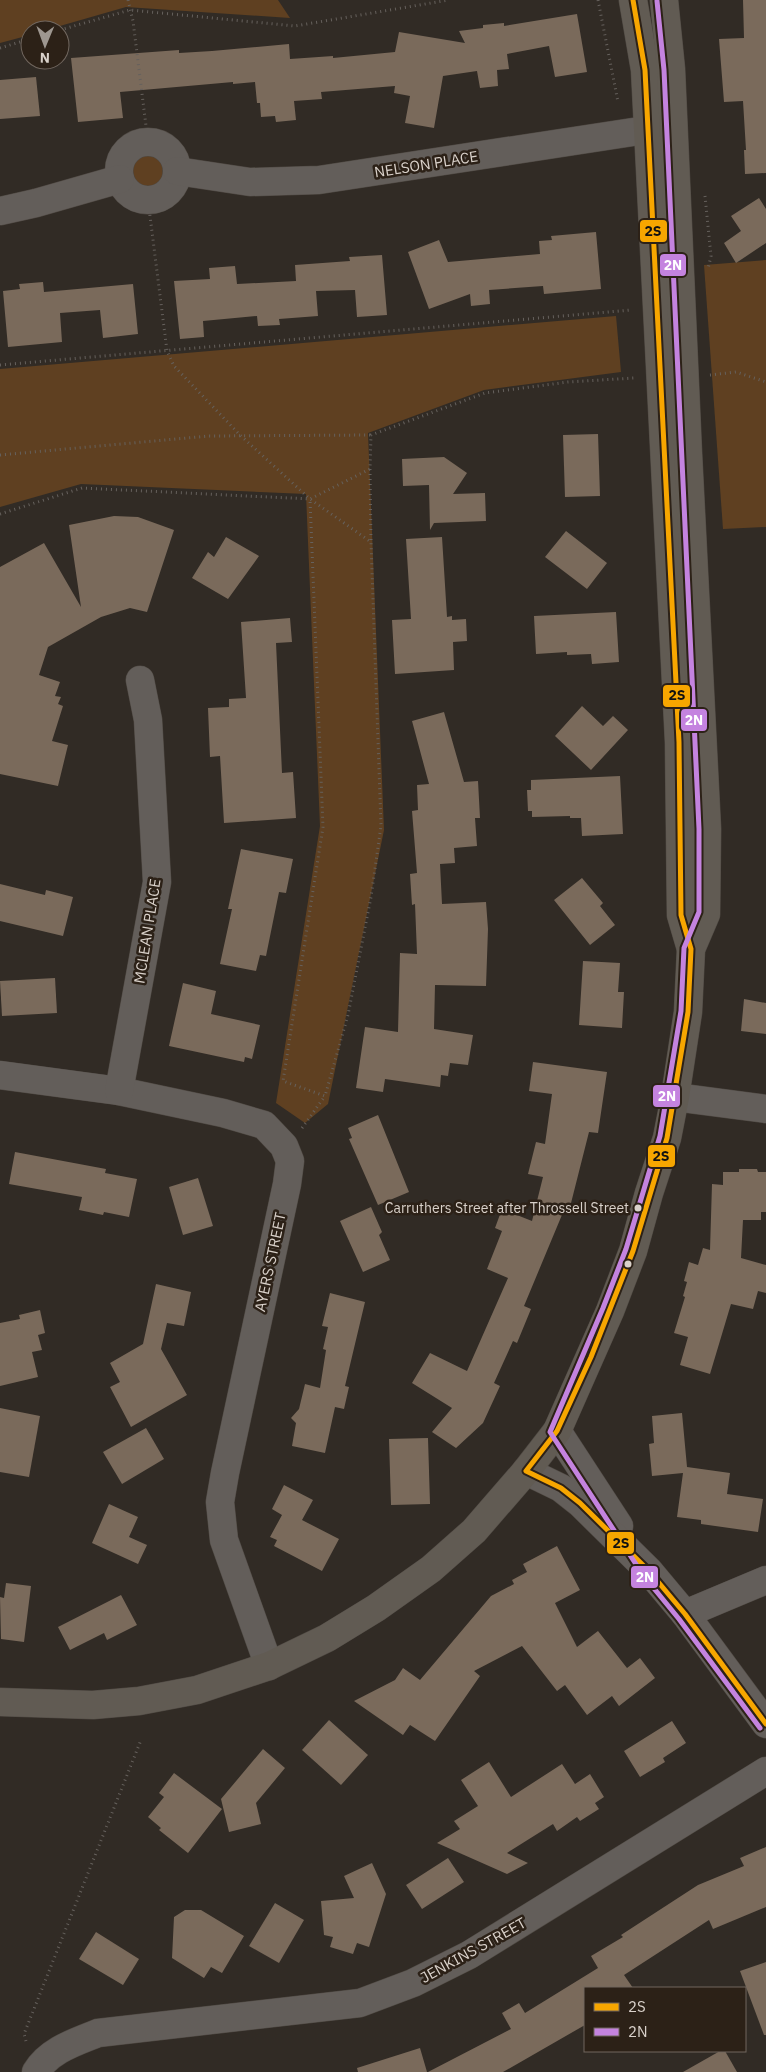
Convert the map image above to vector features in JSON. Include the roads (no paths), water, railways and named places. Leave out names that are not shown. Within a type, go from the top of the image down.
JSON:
[{"type":"main road","points":[[633,0],[644,70],[661,128]]},
{"type":"main road","points":[[0,1702],[93,1705],[139,1701],[197,1690],[269,1666],[327,1638],[376,1608],[432,1569],[474,1531],[526,1471],[556,1430],[591,1356],[633,1250],[667,1138],[676,1097],[688,1012],[691,949],[681,915],[679,742],[661,128],[671,68],[664,0]]},
{"type":"street","name":"NELSON PLACE","points":[[177,171],[250,182],[319,180],[661,128]]},
{"type":"street","points":[[140,143],[155,143],[168,150],[176,163],[177,171],[176,179],[169,192],[163,196],[148,200],[134,197],[128,192],[120,179],[120,164],[127,151],[140,143]]},
{"type":"street","points":[[0,211],[36,203],[120,179]]},
{"type":"street","name":"MCLEAN PLACE","points":[[119,1091],[157,882],[148,720],[140,680]]},
{"type":"street","name":"AYERS STREET","points":[[0,1075],[119,1091],[223,1113],[264,1125],[280,1141],[290,1161],[220,1502],[224,1540],[269,1666]]},
{"type":"street","points":[[676,1097],[766,1109]]},
{"type":"street","points":[[556,1430],[649,1571]]},
{"type":"street","points":[[526,1471],[561,1488],[649,1571],[685,1614],[766,1724]]},
{"type":"street","points":[[685,1614],[766,1580]]},
{"type":"street","name":"JENKINS STREET","points":[[36,2072],[42,2062],[69,2044],[98,2033],[360,2003],[413,1983],[470,1955],[766,1771]]},
{"type":"place","name":"Carruthers Street after Throssell Street","points":[[638,1208]]}]
